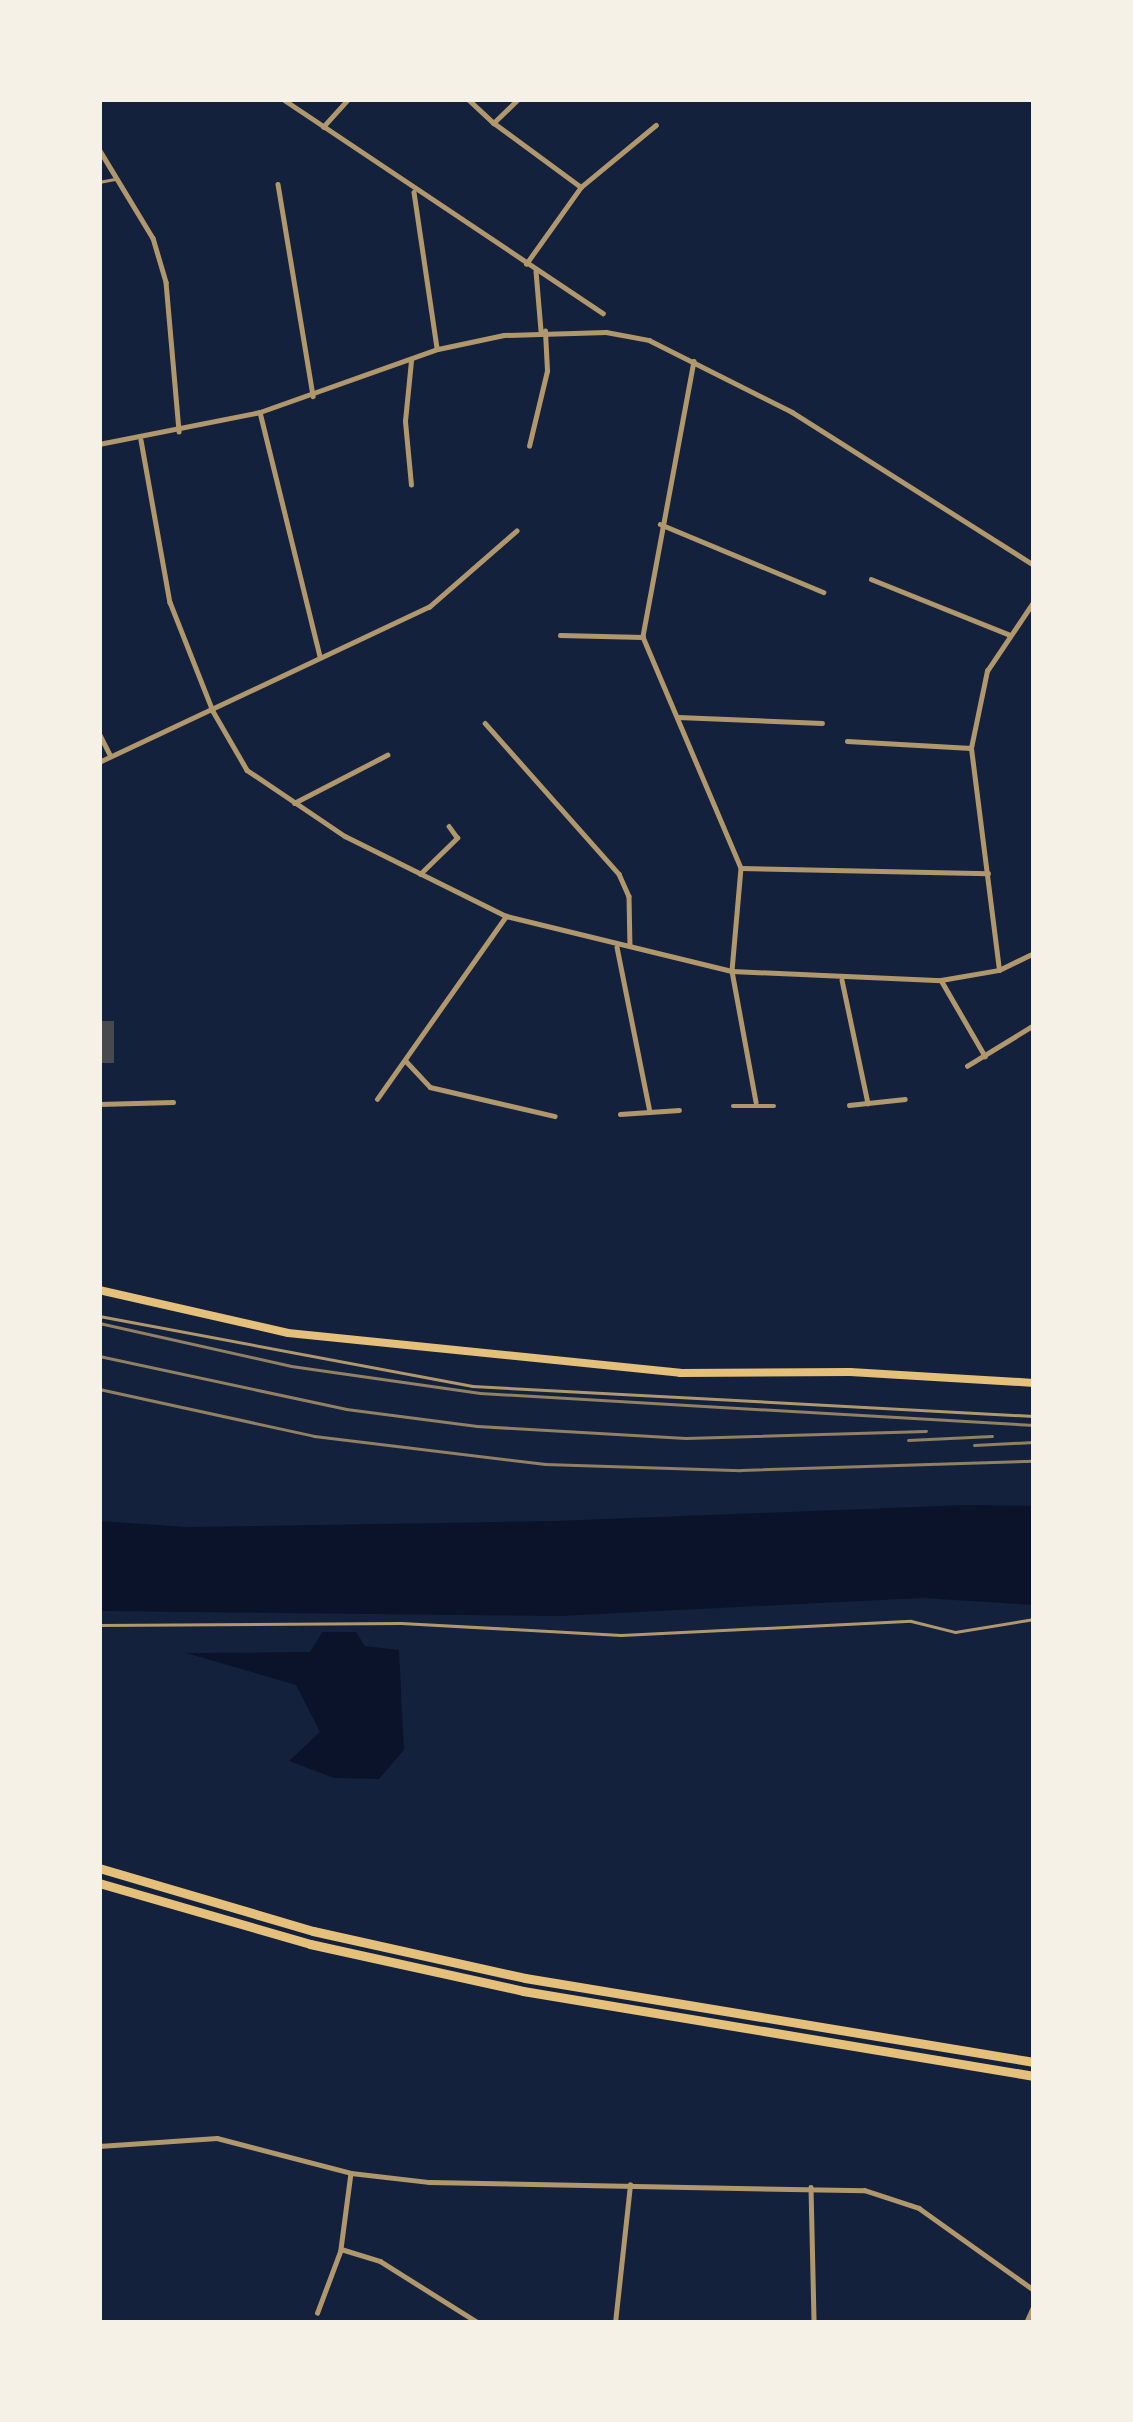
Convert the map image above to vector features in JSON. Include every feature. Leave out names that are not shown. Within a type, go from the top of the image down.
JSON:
[{"type":"highway","points":[[99,1868],[295,1926],[506,1974],[1034,2062]]},
{"type":"highway","points":[[99,1883],[310,1944],[485,1983],[1034,2076]]},
{"type":"main road","points":[[99,1290],[241,1327],[680,1372],[850,1372],[1034,1383]]},
{"type":"street","points":[[283,99],[414,192],[603,313]]},
{"type":"street","points":[[323,128],[348,99]]},
{"type":"street","points":[[468,99],[581,187]]},
{"type":"street","points":[[494,122],[518,99]]},
{"type":"street","points":[[526,264],[581,187],[656,125]]},
{"type":"street","points":[[99,149],[153,238],[166,282],[179,431]]},
{"type":"street","points":[[278,184],[314,396]]},
{"type":"street","points":[[414,192],[438,349]]},
{"type":"street","points":[[529,446],[547,371],[536,271]]},
{"type":"street","points":[[99,444],[141,440],[260,412],[438,349],[543,331],[649,340],[791,412],[1034,565]]},
{"type":"street","points":[[411,361],[405,422],[411,485]]},
{"type":"street","points":[[694,361],[660,524],[643,638],[741,868],[732,971],[756,1102]]},
{"type":"street","points":[[260,412],[320,659]]},
{"type":"street","points":[[141,440],[170,602],[213,711],[247,770],[418,876],[506,916],[732,971],[842,980],[941,980],[999,970],[1034,952]]},
{"type":"street","points":[[660,524],[823,592]]},
{"type":"street","points":[[99,762],[429,607],[516,531]]},
{"type":"street","points":[[871,579],[1010,634]]},
{"type":"street","points":[[999,970],[971,748],[987,671],[1034,601]]},
{"type":"street","points":[[560,634],[643,638]]},
{"type":"street","points":[[678,717],[822,723]]},
{"type":"street","points":[[485,723],[619,874],[629,896],[630,948]]},
{"type":"street","points":[[99,733],[110,755]]},
{"type":"street","points":[[848,741],[971,748]]},
{"type":"street","points":[[294,802],[387,755]]},
{"type":"street","points":[[418,876],[457,838],[449,827]]},
{"type":"street","points":[[741,868],[990,873]]},
{"type":"street","points":[[377,1099],[506,916]]},
{"type":"street","points":[[616,945],[650,1112]]},
{"type":"street","points":[[842,980],[868,1103]]},
{"type":"street","points":[[941,980],[985,1057]]},
{"type":"street","points":[[968,1066],[1034,1025]]},
{"type":"street","points":[[406,1060],[430,1087],[555,1116]]},
{"type":"street","points":[[849,1106],[905,1099]]},
{"type":"street","points":[[99,1104],[173,1102]]},
{"type":"street","points":[[733,1106],[756,1102],[774,1106]]},
{"type":"street","points":[[620,1114],[679,1110]]},
{"type":"street","points":[[99,2146],[217,2138],[351,2173],[630,2186],[811,2187],[893,2195],[968,2238],[1034,2290]]},
{"type":"street","points":[[317,2313],[341,2249],[351,2173]]},
{"type":"street","points":[[614,2323],[630,2186]]},
{"type":"street","points":[[811,2187],[814,2323]]},
{"type":"street","points":[[341,2249],[380,2261],[479,2323]]},
{"type":"street","points":[[1026,2323],[1034,2305]]},
{"type":"lane","points":[[99,182],[119,179]]},
{"type":"lane","points":[[99,1316],[472,1386],[1034,1417]]},
{"type":"lane","points":[[99,1625],[418,1624],[621,1635],[911,1621],[955,1632],[1034,1619]]},
{"type":"water","points":[[1034,1506],[1034,1605],[922,1598],[560,1616],[99,1611],[99,1521],[188,1527],[554,1521]]},
{"type":"water","points":[[322,1632],[356,1632],[365,1646],[399,1650],[404,1750],[379,1779],[334,1778],[289,1761],[320,1732],[296,1685],[186,1653],[310,1652]]},
{"type":"building","points":[[99,1021],[114,1021],[114,1063],[99,1063]]},
{"type":"railway","points":[[99,1323],[291,1366],[480,1393],[1034,1425]]},
{"type":"railway","points":[[99,1356],[346,1409],[477,1426],[686,1438],[926,1431]]},
{"type":"railway","points":[[99,1389],[314,1436],[545,1464],[741,1470],[1034,1461]]},
{"type":"railway","points":[[908,1440],[992,1436]]},
{"type":"railway","points":[[974,1445],[1034,1442]]}]
